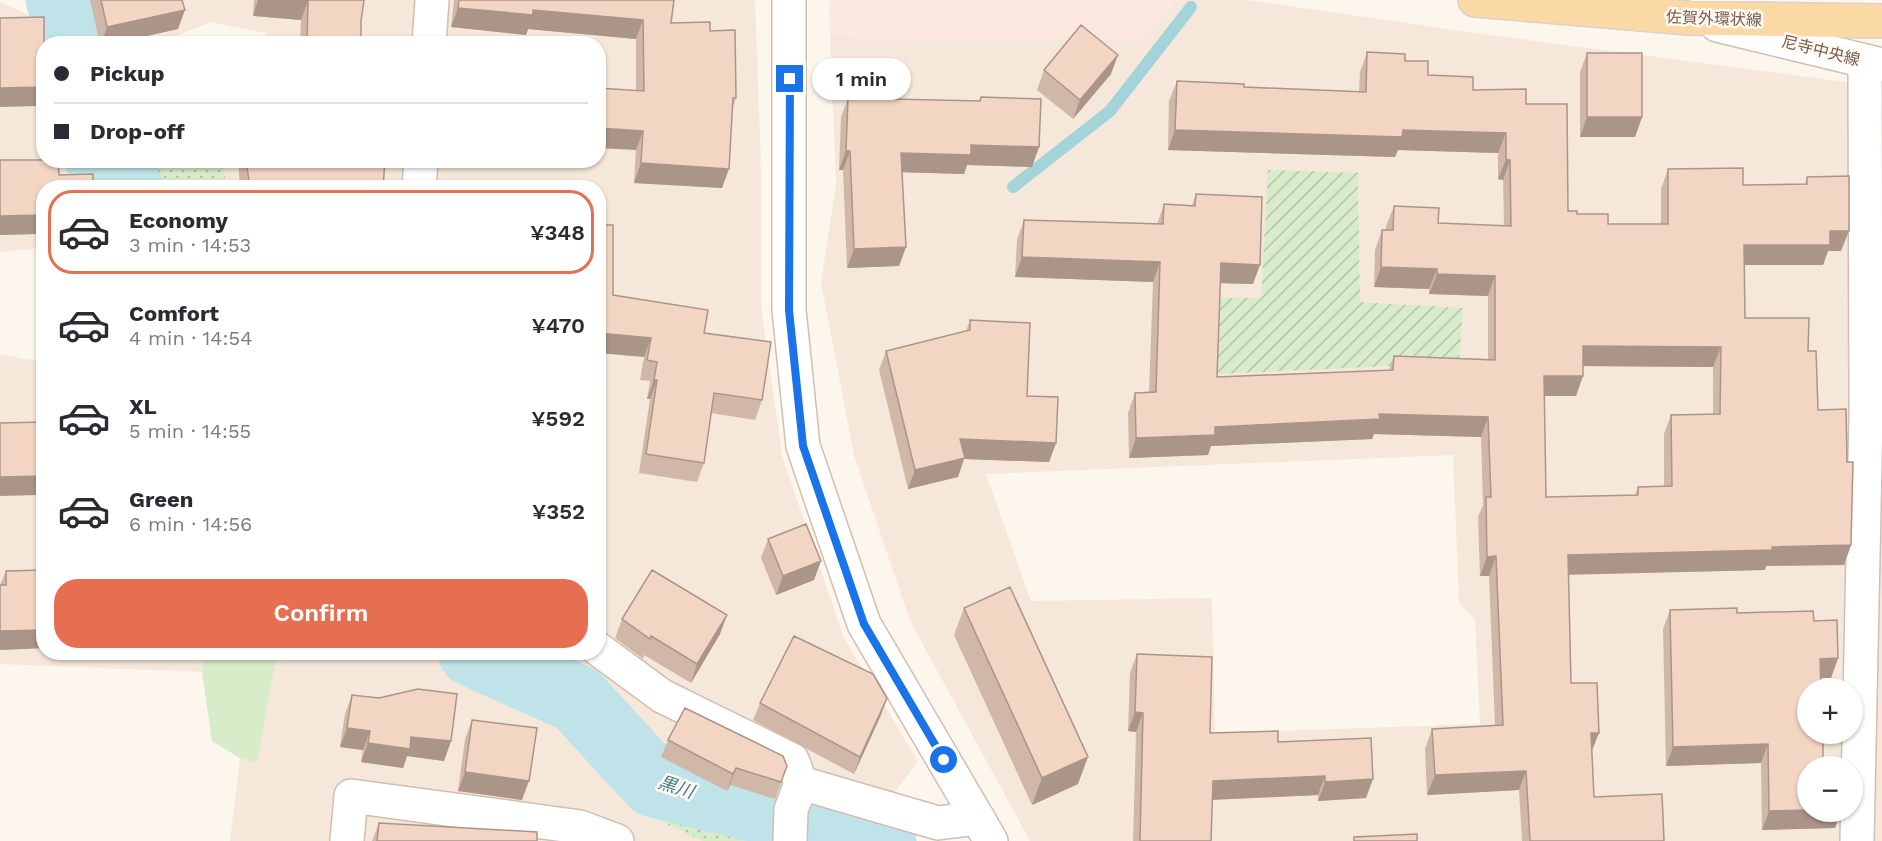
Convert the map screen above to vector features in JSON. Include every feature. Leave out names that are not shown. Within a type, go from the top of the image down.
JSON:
[{"type":"main road","name":"佐賀外環状線","points":[[1475,0],[1689,18],[1869,14]]},
{"type":"street","points":[[430,36],[432,0]]},
{"type":"street","points":[[789,0],[789,310],[803,446],[864,624],[985,830]]},
{"type":"street","name":"尼寺中央線","points":[[1689,18],[1873,63]]},
{"type":"street","points":[[1857,841],[1873,63]]},
{"type":"street","points":[[606,655],[662,696],[792,760],[801,783],[791,810],[789,841]]},
{"type":"street","points":[[801,783],[938,823],[985,830]]},
{"type":"street","points":[[347,841],[351,796],[580,827],[617,841]]},
{"type":"shaded area","points":[[77,0],[755,0],[761,163],[761,306],[782,455],[843,636],[918,761],[889,800],[792,772],[783,806],[667,780],[578,684],[524,660],[606,660],[606,180],[225,180],[224,168],[606,168],[606,36],[264,36],[266,33],[211,22],[176,36],[85,36]]},
{"type":"shaded area","points":[[829,0],[1177,0],[1140,40],[830,37]]},
{"type":"shaded area","points":[[1177,0],[1248,0],[1475,33],[1876,86],[1882,416],[1882,841],[1030,841],[910,621],[854,455],[821,282],[836,184],[830,37],[1140,40]],"holes":[[[1269,170],[1358,174],[1360,302],[1463,308],[1217,298],[1261,298]],[[1453,455],[1459,603],[1475,619],[1480,724],[1215,733],[1212,598],[1031,601],[986,474]]]},
{"type":"shaded area","points":[[0,2],[52,25],[53,36],[36,36],[36,168],[80,168],[93,180],[36,180],[36,249],[0,252]]},
{"type":"shaded area","points":[[0,354],[36,361],[36,660],[203,660],[202,672],[0,664]]},
{"type":"shaded area","points":[[276,660],[456,660],[554,713],[643,789],[650,816],[702,841],[230,841],[240,758],[257,763]]},
{"type":"green space","points":[[127,168],[224,168],[225,180],[140,180]]},
{"type":"green space","points":[[1268,170],[1358,173],[1360,302],[1463,308],[1459,363],[1217,374],[1217,298],[1261,298]]},
{"type":"green space","points":[[203,660],[276,660],[257,763],[240,758],[212,741],[202,672]]},
{"type":"green space","points":[[667,780],[783,806],[858,817],[907,841],[702,841],[650,816],[643,789]]},
{"type":"building","points":[[101,0],[182,0],[185,10],[107,27]]},
{"type":"building","points":[[293,0],[364,0],[361,36],[307,36],[308,1]]},
{"type":"building","points":[[459,0],[674,0],[671,23],[710,22],[710,31],[735,30],[736,98],[733,98],[729,169],[641,163],[643,131],[606,129],[606,89],[644,91],[643,20],[533,10],[533,15],[458,8]]},
{"type":"building","points":[[44,17],[44,36],[36,36],[36,87],[0,88],[0,18]]},
{"type":"building","points":[[1081,25],[1118,55],[1080,100],[1044,70]]},
{"type":"building","points":[[1367,52],[1405,54],[1405,61],[1428,61],[1428,75],[1473,77],[1473,90],[1526,89],[1526,104],[1567,104],[1568,211],[1577,211],[1577,214],[1608,214],[1608,224],[1668,224],[1668,169],[1743,168],[1743,185],[1807,184],[1807,177],[1849,176],[1849,231],[1830,231],[1830,245],[1744,245],[1745,318],[1809,318],[1808,351],[1816,351],[1818,410],[1846,409],[1847,462],[1853,462],[1851,545],[1772,547],[1772,550],[1568,555],[1571,683],[1597,683],[1599,733],[1591,733],[1594,797],[1662,794],[1664,841],[1530,841],[1526,771],[1435,775],[1432,729],[1503,725],[1496,556],[1487,557],[1486,497],[1491,497],[1488,417],[1379,414],[1380,419],[1215,427],[1215,435],[1136,438],[1135,393],[1156,392],[1160,262],[1022,257],[1024,220],[1163,224],[1164,204],[1195,206],[1196,194],[1262,197],[1260,265],[1221,263],[1217,377],[1393,370],[1394,356],[1495,360],[1495,276],[1437,274],[1437,269],[1381,267],[1382,230],[1393,230],[1394,206],[1439,208],[1438,223],[1511,226],[1510,160],[1506,159],[1506,133],[1403,130],[1402,137],[1175,130],[1177,81],[1244,84],[1244,87],[1366,92]],"holes":[[[1583,346],[1721,347],[1720,414],[1671,415],[1672,486],[1638,487],[1638,495],[1546,497],[1544,376],[1583,376]]]},
{"type":"building","points":[[1587,53],[1642,53],[1642,117],[1587,117]]},
{"type":"building","points":[[981,97],[1041,99],[1039,147],[971,145],[971,155],[901,153],[906,247],[854,249],[850,151],[846,151],[848,98],[980,101]]},
{"type":"building","points":[[0,160],[36,160],[36,168],[59,168],[59,175],[93,174],[93,180],[36,180],[36,215],[0,216]]},
{"type":"building","points":[[247,168],[384,168],[384,180],[249,180]]},
{"type":"building","points":[[606,225],[613,225],[613,295],[708,310],[704,333],[771,342],[762,400],[714,393],[704,463],[646,454],[657,380],[654,380],[657,362],[647,360],[651,338],[606,334]]},
{"type":"building","points":[[970,320],[1030,323],[1027,396],[1058,397],[1056,443],[960,439],[965,458],[915,470],[886,351],[970,330]]},
{"type":"building","points":[[36,422],[36,476],[0,477],[0,423]]},
{"type":"building","points":[[806,524],[821,561],[783,576],[768,539]]},
{"type":"building","points":[[36,570],[36,630],[0,631],[0,585],[6,585],[6,571]]},
{"type":"building","points":[[652,570],[727,615],[697,664],[651,636],[650,639],[622,619]]},
{"type":"building","points":[[1010,587],[1088,757],[1042,778],[964,608]]},
{"type":"building","points":[[1737,608],[1737,613],[1813,611],[1814,621],[1837,620],[1838,658],[1820,659],[1821,678],[1797,678],[1797,744],[1823,744],[1823,756],[1797,756],[1797,810],[1769,811],[1768,744],[1673,747],[1670,610]]},
{"type":"building","points":[[794,636],[873,674],[887,698],[860,757],[760,703]]},
{"type":"building","points":[[1137,654],[1212,657],[1210,733],[1278,731],[1278,742],[1371,738],[1373,779],[1325,782],[1325,776],[1213,781],[1211,841],[1140,841],[1143,713],[1135,712]]},
{"type":"building","points":[[418,689],[457,694],[451,741],[411,737],[410,749],[368,743],[370,731],[347,728],[352,695],[379,698]]},
{"type":"building","points":[[685,708],[783,756],[787,766],[781,782],[736,768],[733,774],[668,740]]},
{"type":"building","points":[[472,720],[537,728],[529,781],[465,772]]},
{"type":"building","points":[[379,823],[537,832],[537,841],[377,841]]},
{"type":"building","points":[[1417,834],[1417,841],[1354,841],[1354,837]]},
{"type":"waterway","name":"黒川","points":[[60,0],[64,7],[69,36]]},
{"type":"waterway","points":[[1013,187],[1110,111],[1191,7]]},
{"type":"waterway","name":"黒川","points":[[108,168],[120,180]]},
{"type":"waterway","name":"黒川","points":[[490,660],[577,699],[654,783],[868,835],[882,841]]},
{"type":"route","points":[[790,79],[789,310],[803,446],[864,624],[944,760]]}]
